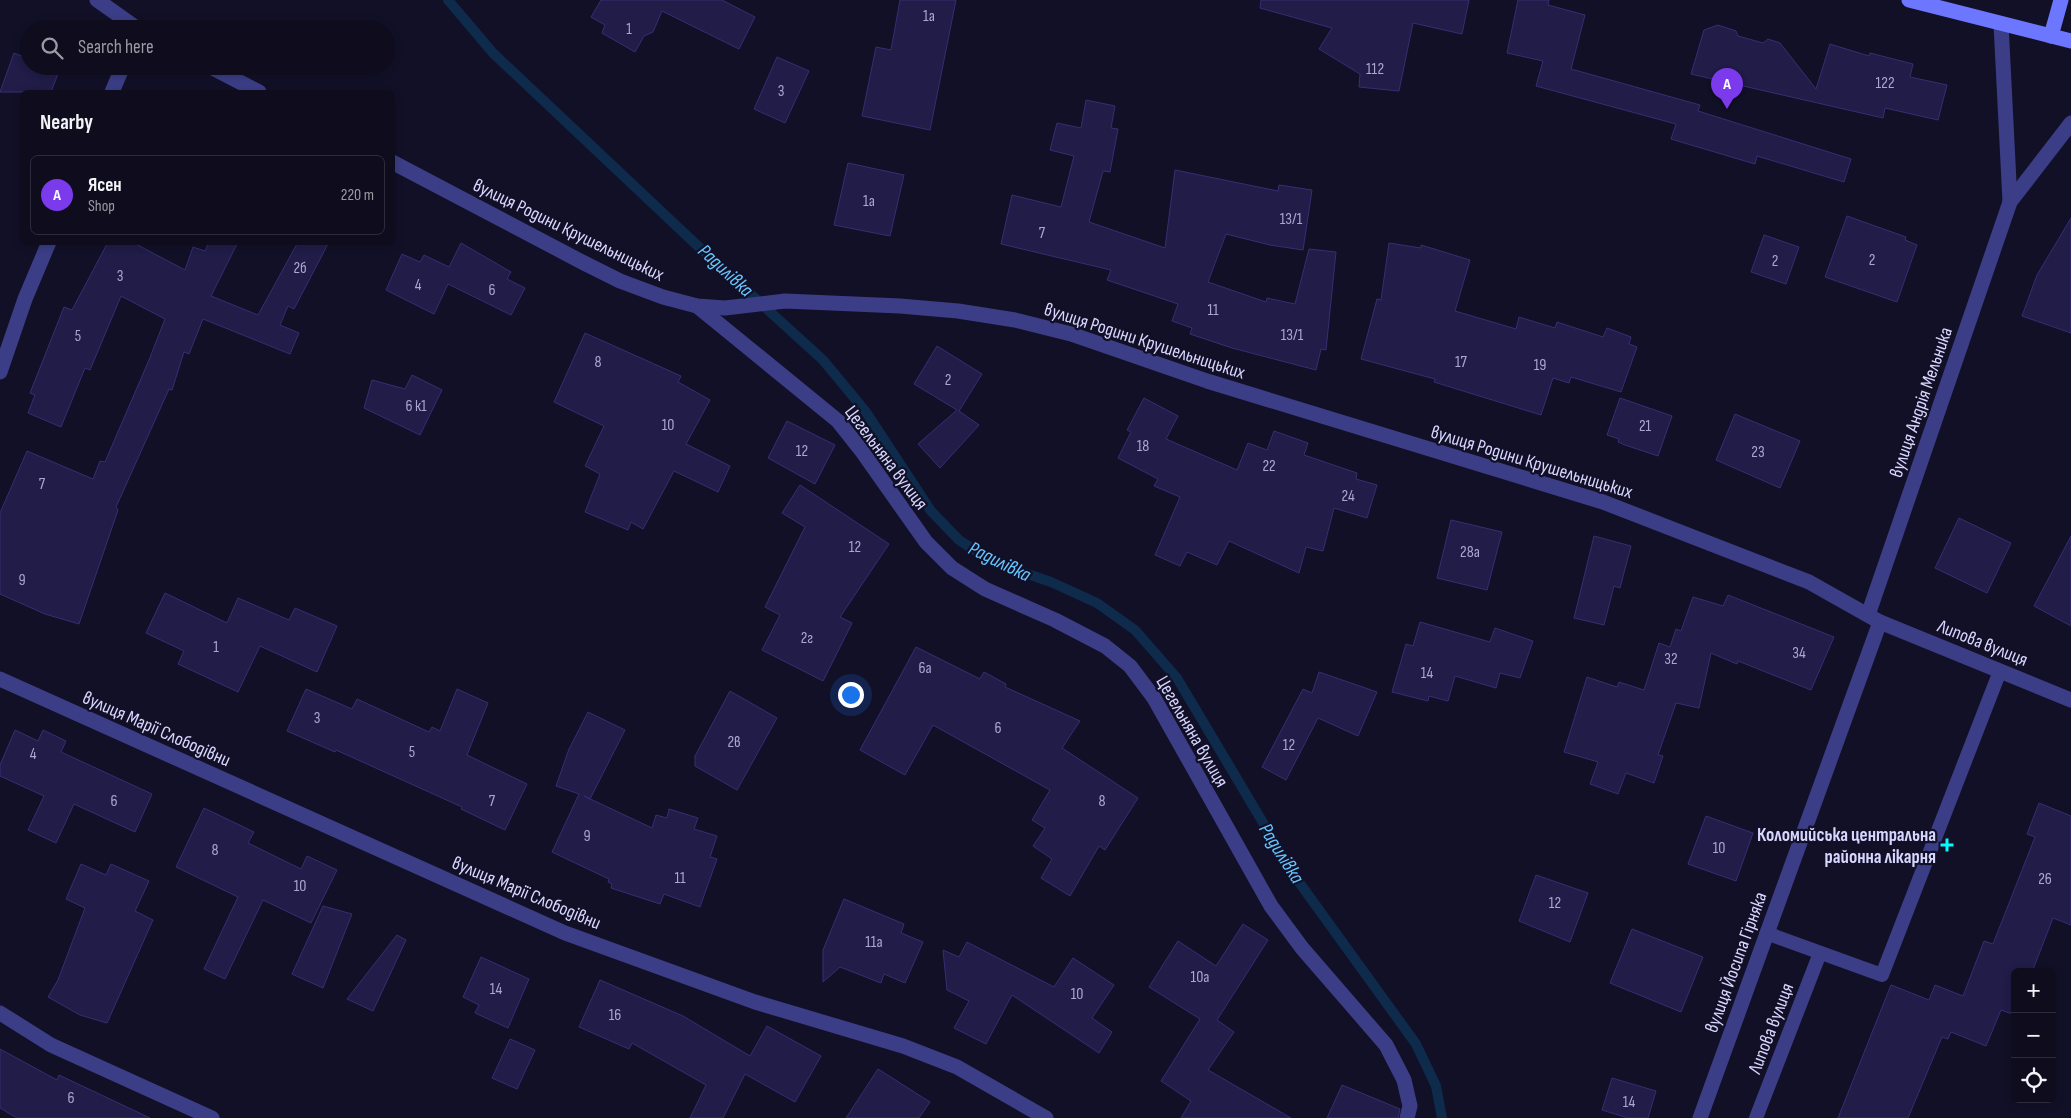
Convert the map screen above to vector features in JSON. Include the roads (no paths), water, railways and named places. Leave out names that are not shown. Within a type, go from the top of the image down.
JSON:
[{"type":"main road","points":[[1909,0],[2071,41]]},
{"type":"main road","points":[[2051,36],[2061,0]]},
{"type":"street","points":[[97,0],[125,20]]},
{"type":"street","name":"вулиця Андрія Мельника","points":[[2001,24],[2010,202]]},
{"type":"street","points":[[113,90],[119,75]]},
{"type":"street","points":[[227,75],[256,90]]},
{"type":"street","name":"вулиця Андрія Мельника","points":[[1874,618],[2010,202],[2071,123]]},
{"type":"street","name":"вулиця Родини Крушельницьких","points":[[395,164],[620,281],[663,297],[697,306],[743,308],[785,302],[900,306],[958,311],[1015,320],[1071,334],[1207,381],[1603,502],[1809,582],[1874,618]]},
{"type":"street","points":[[0,372],[48,245]]},
{"type":"street","name":"Цегельняна вулиця","points":[[697,306],[838,421],[861,450],[926,542],[952,568],[985,588],[1055,620],[1105,646],[1130,666],[1154,698],[1271,906],[1302,948],[1386,1045],[1404,1080],[1410,1106],[1407,1118]]},
{"type":"street","name":"Липова вулиця","points":[[1874,618],[2071,700]]},
{"type":"street","name":"вулиця Йосипа Гірняка","points":[[1700,1118],[1766,933],[1874,618]]},
{"type":"street","name":"вулиця Марії Слободівни","points":[[0,679],[566,933],[755,1002],[903,1046],[957,1067],[1046,1118]]},
{"type":"street","points":[[0,1013],[51,1045],[212,1118]]},
{"type":"lane","points":[[1766,933],[1882,975],[2000,670]]},
{"type":"lane","name":"Липова вулиця","points":[[1756,1118],[1820,954]]},
{"type":"waterway","name":"Радилівка","points":[[448,0],[493,53],[701,249],[823,360],[866,412],[931,511],[959,540],[993,562],[1051,582],[1097,603],[1135,630],[1177,678],[1296,878],[1416,1044],[1436,1086],[1442,1118]]},
{"type":"place","name":"Ясен","points":[[1727,109]]},
{"type":"place","name":"Коломийська центральна районна лікарня","points":[[1947,845]]}]
